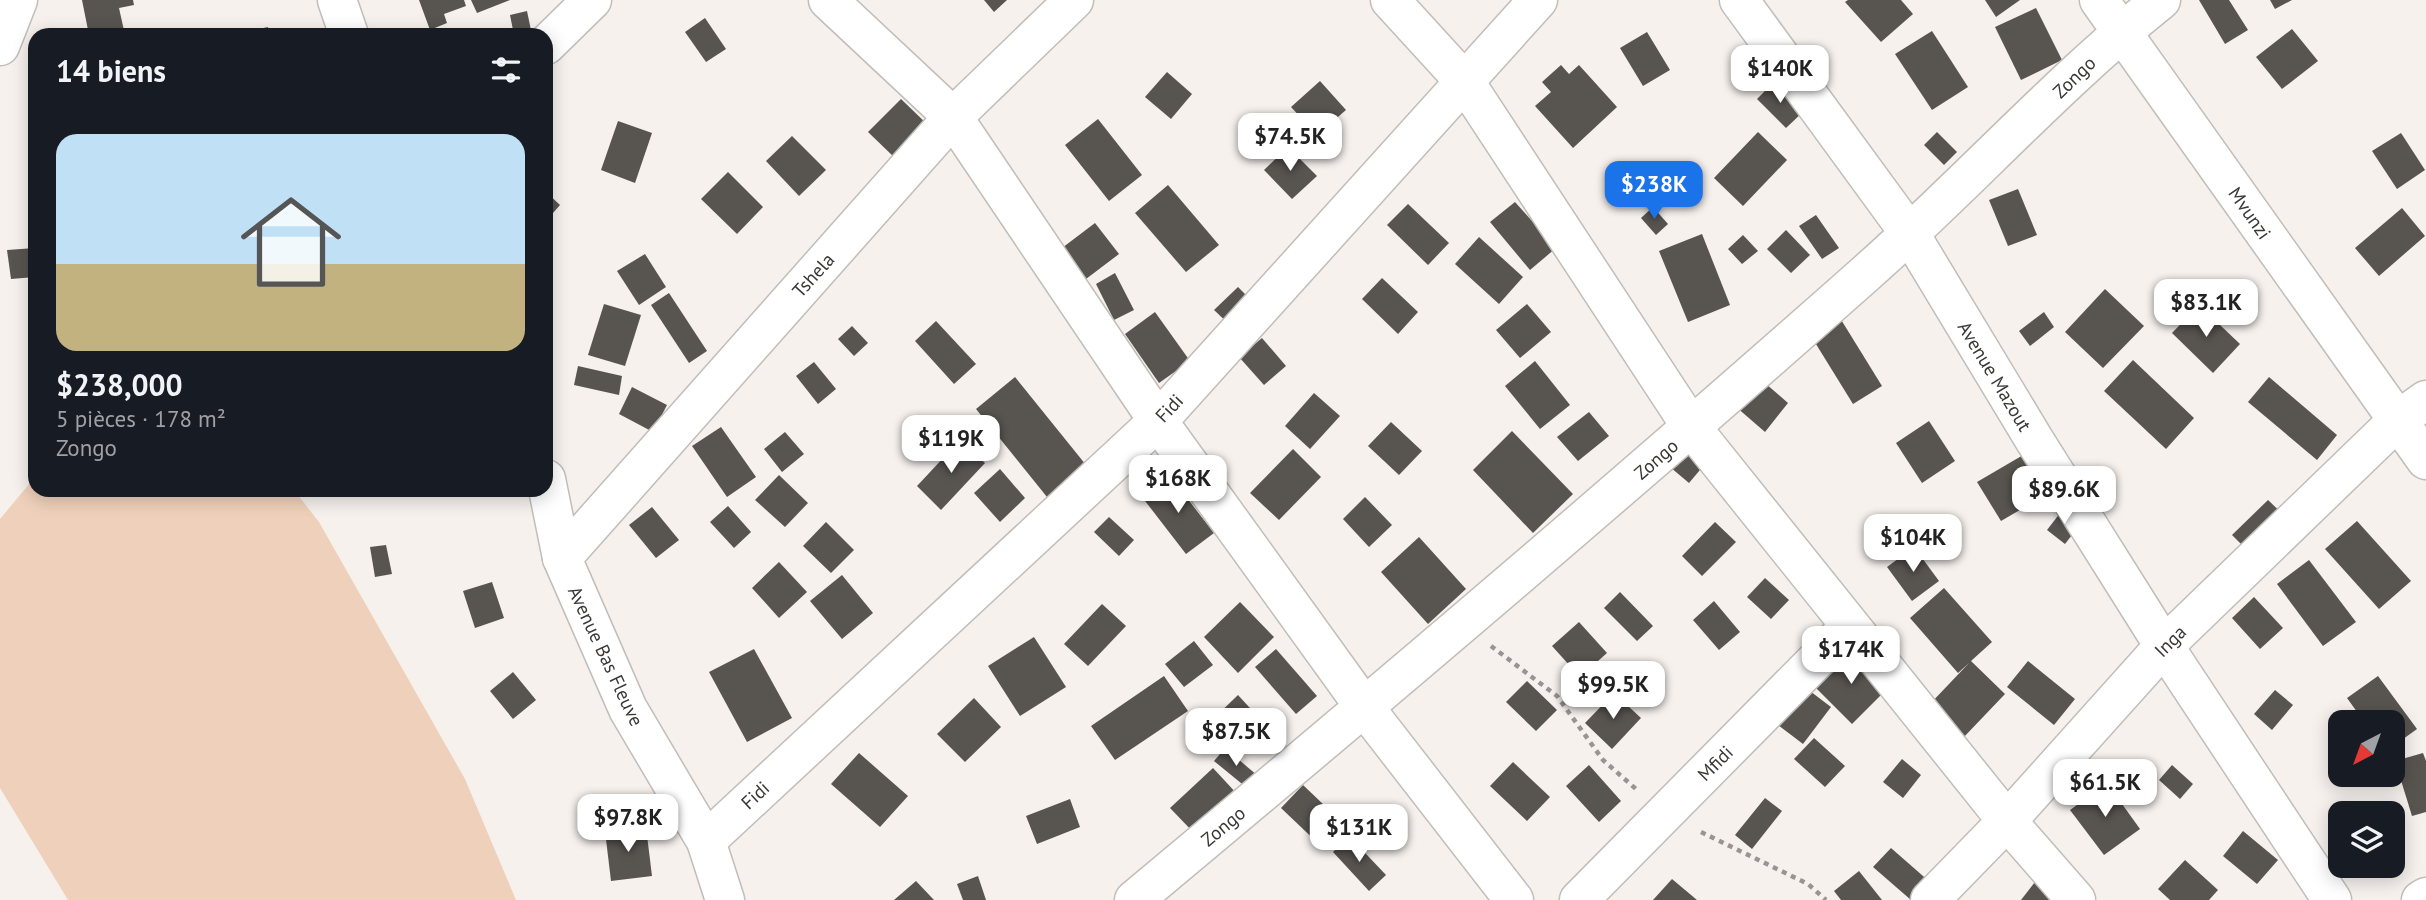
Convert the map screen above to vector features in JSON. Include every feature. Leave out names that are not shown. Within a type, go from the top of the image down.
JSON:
[{"type":"street","points":[[0,46],[18,0]]},
{"type":"street","points":[[337,0],[347,28]]},
{"type":"street","points":[[553,38],[592,0]]},
{"type":"street","points":[[828,0],[953,117],[1157,421],[1366,708],[1514,900]]},
{"type":"street","name":"Tshela","points":[[562,558],[953,117],[1074,0]]},
{"type":"street","points":[[1390,0],[1465,82],[1692,428],[2007,821],[2076,900]]},
{"type":"street","name":"Fidi","points":[[706,841],[1157,421],[1538,0]]},
{"type":"street","name":"Avenue Mazout","points":[[1739,0],[1910,234],[2035,441],[2164,646],[2332,900]]},
{"type":"street","name":"Mvunzi","points":[[2099,0],[2412,410],[2426,460]]},
{"type":"street","name":"Zongo","points":[[1134,900],[1366,708],[1692,428],[1910,234],[2121,32],[2161,0]]},
{"type":"street","name":"Inga","points":[[1930,900],[2007,821],[2164,646],[2412,410]]},
{"type":"street","name":"Avenue Bas Fleuve","points":[[550,497],[562,558],[628,709],[706,841],[725,900]]},
{"type":"street","name":"Mfidi","points":[[1580,900],[1850,626]]},
{"type":"street","points":[[2421,900],[2426,897]]},
{"type":"path","points":[[1463,624],[1557,696],[1603,760],[1664,814],[1808,884],[1826,900]]},
{"type":"shaded area","points":[[28,485],[28,497],[299,497],[319,522],[465,779],[516,900],[68,900],[0,788],[0,519]]},
{"type":"building","points":[[82,0],[133,0],[134,5],[119,8],[123,28],[88,28]]},
{"type":"building","points":[[419,0],[464,0],[466,6],[444,14],[447,23],[429,28]]},
{"type":"building","points":[[471,0],[510,0],[477,13]]},
{"type":"building","points":[[984,0],[1007,0],[994,12]]},
{"type":"building","points":[[1901,0],[1913,14],[1881,42],[1845,2]]},
{"type":"building","points":[[1985,0],[2020,0],[1996,17]]},
{"type":"building","points":[[2199,0],[2229,0],[2248,30],[2225,44]]},
{"type":"building","points":[[2270,0],[2292,0],[2275,9]]},
{"type":"building","points":[[2036,8],[2062,60],[2021,80],[1995,27]]},
{"type":"building","points":[[527,11],[531,28],[513,28],[510,15]]},
{"type":"building","points":[[705,18],[726,49],[706,62],[685,32]]},
{"type":"building","points":[[2292,29],[2318,61],[2282,89],[2256,57]]},
{"type":"building","points":[[1932,31],[1968,87],[1932,110],[1895,54]]},
{"type":"building","points":[[1647,32],[1670,70],[1643,86],[1620,48]]},
{"type":"building","points":[[1561,65],[1569,74],[1579,65],[1617,107],[1573,148],[1535,106],[1551,92],[1542,82]]},
{"type":"building","points":[[1167,72],[1192,94],[1171,119],[1145,97]]},
{"type":"building","points":[[1320,81],[1346,110],[1317,135],[1291,107]]},
{"type":"building","points":[[1775,81],[1804,111],[1786,128],[1757,99]]},
{"type":"building","points":[[901,99],[929,126],[896,159],[868,132]]},
{"type":"building","points":[[1098,119],[1142,175],[1109,201],[1065,145]]},
{"type":"building","points":[[618,121],[652,133],[635,183],[601,170]]},
{"type":"building","points":[[1758,132],[1787,160],[1743,206],[1714,178]]},
{"type":"building","points":[[1937,132],[1957,152],[1944,165],[1924,145]]},
{"type":"building","points":[[2401,133],[2425,170],[2397,189],[2372,151]]},
{"type":"building","points":[[792,136],[826,170],[799,196],[766,161]]},
{"type":"building","points":[[1288,147],[1317,176],[1292,199],[1264,170]]},
{"type":"building","points":[[728,172],[763,207],[737,234],[701,199]]},
{"type":"building","points":[[1168,185],[1219,245],[1186,272],[1135,213]]},
{"type":"building","points":[[2018,189],[2037,235],[2008,246],[1989,200]]},
{"type":"building","points":[[553,198],[560,205],[553,213]]},
{"type":"building","points":[[1515,202],[1556,248],[1530,270],[1490,222]]},
{"type":"building","points":[[1408,204],[1449,243],[1428,265],[1387,225]]},
{"type":"building","points":[[1653,207],[1668,224],[1656,235],[1641,218]]},
{"type":"building","points":[[2402,208],[2425,236],[2379,276],[2355,248]]},
{"type":"building","points":[[1816,215],[1839,248],[1822,259],[1799,226]]},
{"type":"building","points":[[1095,223],[1119,254],[1086,279],[1062,248]]},
{"type":"building","points":[[1786,230],[1810,255],[1791,273],[1767,249]]},
{"type":"building","points":[[1702,234],[1730,305],[1688,322],[1659,251]]},
{"type":"building","points":[[1743,235],[1758,251],[1742,264],[1728,249]]},
{"type":"building","points":[[1479,237],[1523,277],[1499,304],[1455,264]]},
{"type":"building","points":[[28,248],[28,278],[11,279],[7,250]]},
{"type":"building","points":[[645,254],[666,287],[639,305],[617,271]]},
{"type":"building","points":[[1115,273],[1134,310],[1114,320],[1096,284]]},
{"type":"building","points":[[1382,278],[1418,312],[1398,334],[1362,299]]},
{"type":"building","points":[[1238,287],[1256,305],[1233,328],[1214,310]]},
{"type":"building","points":[[2105,289],[2144,326],[2103,368],[2065,332]]},
{"type":"building","points":[[669,293],[707,351],[689,363],[651,305]]},
{"type":"building","points":[[604,304],[641,315],[625,366],[588,355]]},
{"type":"building","points":[[1527,304],[1551,332],[1520,358],[1496,330]]},
{"type":"building","points":[[2199,305],[2240,344],[2213,373],[2172,333]]},
{"type":"building","points":[[1155,312],[1190,361],[1159,383],[1125,334]]},
{"type":"building","points":[[2044,312],[2054,327],[2030,346],[2019,331]]},
{"type":"building","points":[[1840,318],[1882,386],[1853,404],[1811,336]]},
{"type":"building","points":[[936,321],[976,364],[954,384],[915,341]]},
{"type":"building","points":[[852,326],[868,343],[854,356],[838,339]]},
{"type":"building","points":[[1262,338],[1286,366],[1264,385],[1239,357]]},
{"type":"building","points":[[2133,360],[2194,418],[2166,449],[2104,391]]},
{"type":"building","points":[[1535,361],[1570,405],[1540,429],[1505,386]]},
{"type":"building","points":[[814,362],[836,389],[818,404],[796,376]]},
{"type":"building","points":[[578,366],[622,376],[619,395],[574,385]]},
{"type":"building","points":[[1015,377],[1086,465],[1047,497],[976,409]]},
{"type":"building","points":[[1758,377],[1788,403],[1765,432],[1735,406]]},
{"type":"building","points":[[2269,377],[2337,435],[2317,460],[2248,402]]},
{"type":"building","points":[[632,387],[667,405],[653,432],[619,414]]},
{"type":"building","points":[[1314,393],[1340,416],[1310,449],[1285,426]]},
{"type":"building","points":[[1589,412],[1609,436],[1578,461],[1557,437]]},
{"type":"building","points":[[1929,421],[1955,461],[1922,483],[1896,443]]},
{"type":"building","points":[[1391,422],[1422,451],[1399,475],[1368,446]]},
{"type":"building","points":[[721,427],[756,477],[727,497],[692,446]]},
{"type":"building","points":[[1512,431],[1573,494],[1533,533],[1473,470]]},
{"type":"building","points":[[785,432],[804,454],[782,472],[764,449]]},
{"type":"building","points":[[960,440],[985,463],[941,510],[917,486]]},
{"type":"building","points":[[1686,448],[1705,464],[1689,483],[1670,467]]},
{"type":"building","points":[[1293,449],[1321,477],[1279,520],[1250,493]]},
{"type":"building","points":[[2030,451],[2054,490],[2001,521],[1977,482]]},
{"type":"building","points":[[1000,469],[1025,498],[1000,522],[974,493]]},
{"type":"building","points":[[779,475],[808,503],[785,527],[755,500]]},
{"type":"building","points":[[1170,476],[1214,533],[1186,554],[1142,497]]},
{"type":"building","points":[[1365,497],[1392,525],[1369,547],[1343,519]]},
{"type":"building","points":[[2268,500],[2287,518],[2251,554],[2232,535]]},
{"type":"building","points":[[728,506],[751,532],[734,548],[710,522]]},
{"type":"building","points":[[652,507],[679,540],[656,558],[629,525]]},
{"type":"building","points":[[2064,508],[2082,522],[2065,544],[2047,530]]},
{"type":"building","points":[[1109,517],[1134,540],[1119,556],[1094,532]]},
{"type":"building","points":[[2357,521],[2411,581],[2379,609],[2325,549]]},
{"type":"building","points":[[826,522],[854,550],[831,573],[803,546]]},
{"type":"building","points":[[1715,522],[1736,542],[1702,576],[1682,556]]},
{"type":"building","points":[[1419,537],[1466,589],[1428,624],[1381,572]]},
{"type":"building","points":[[386,545],[392,574],[375,577],[370,547]]},
{"type":"building","points":[[1914,547],[1939,581],[1912,601],[1887,567]]},
{"type":"building","points":[[2309,560],[2356,622],[2323,646],[2277,584]]},
{"type":"building","points":[[779,562],[807,592],[779,618],[752,588]]},
{"type":"building","points":[[842,575],[873,613],[842,639],[810,601]]},
{"type":"building","points":[[1765,578],[1789,600],[1771,619],[1747,597]]},
{"type":"building","points":[[492,582],[504,618],[475,628],[463,591]]},
{"type":"building","points":[[1944,588],[1992,642],[1971,661],[2005,694],[1963,738],[1929,705],[1969,663],[1958,673],[1910,618]]},
{"type":"building","points":[[1620,592],[1653,626],[1637,641],[1604,608]]},
{"type":"building","points":[[2254,597],[2283,628],[2260,649],[2232,618]]},
{"type":"building","points":[[1714,601],[1740,632],[1719,650],[1693,620]]},
{"type":"building","points":[[1240,602],[1274,637],[1238,673],[1204,637]]},
{"type":"building","points":[[1102,604],[1126,626],[1088,666],[1064,644]]},
{"type":"building","points":[[1579,622],[1607,653],[1580,677],[1552,646]]},
{"type":"building","points":[[1034,637],[1066,687],[1020,716],[988,666]]},
{"type":"building","points":[[1194,641],[1213,665],[1184,687],[1165,664]]},
{"type":"building","points":[[1849,647],[1889,687],[1852,724],[1812,684]]},
{"type":"building","points":[[754,649],[792,718],[747,742],[709,672]]},
{"type":"building","points":[[1276,649],[1317,696],[1296,714],[1255,667]]},
{"type":"building","points":[[2028,661],[2075,699],[2054,725],[2007,687]]},
{"type":"building","points":[[513,672],[536,700],[513,719],[490,691]]},
{"type":"building","points":[[1164,676],[1188,711],[1115,760],[1091,726]]},
{"type":"building","points":[[2378,676],[2403,710],[2356,710],[2347,698]]},
{"type":"building","points":[[1527,681],[1557,710],[1536,731],[1506,702]]},
{"type":"building","points":[[1802,685],[1831,707],[1803,744],[1774,722]]},
{"type":"building","points":[[2275,690],[2293,705],[2272,730],[2254,714]]},
{"type":"building","points":[[1614,693],[1641,718],[1612,749],[1585,723]]},
{"type":"building","points":[[1238,695],[1260,719],[1232,746],[1210,722]]},
{"type":"building","points":[[974,698],[1001,727],[965,762],[937,734]]},
{"type":"building","points":[[2405,713],[2417,729],[2405,738]]},
{"type":"building","points":[[1814,738],[1845,766],[1825,787],[1794,759]]},
{"type":"building","points":[[1225,748],[1258,776],[1247,788],[1214,761]]},
{"type":"building","points":[[859,753],[908,796],[880,827],[831,784]]},
{"type":"building","points":[[2423,753],[2426,761],[2426,812],[2412,816],[2403,788],[2405,758]]},
{"type":"building","points":[[1902,759],[1921,775],[1903,798],[1883,782]]},
{"type":"building","points":[[1513,762],[1550,797],[1527,821],[1490,786]]},
{"type":"building","points":[[1589,765],[1621,801],[1599,822],[1566,786]]},
{"type":"building","points":[[2172,765],[2193,784],[2180,799],[2159,780]]},
{"type":"building","points":[[1213,768],[1238,795],[1196,835],[1170,808]]},
{"type":"building","points":[[2107,783],[2140,829],[2104,855],[2070,810]]},
{"type":"building","points":[[1303,785],[1346,826],[1324,849],[1281,808]]},
{"type":"building","points":[[1765,798],[1782,811],[1752,849],[1735,835]]},
{"type":"building","points":[[1070,799],[1080,827],[1037,844],[1026,816]]},
{"type":"building","points":[[646,827],[652,876],[611,881],[605,831]]},
{"type":"building","points":[[2243,831],[2278,860],[2257,884],[2223,856]]},
{"type":"building","points":[[1349,836],[1386,875],[1369,891],[1333,852]]},
{"type":"building","points":[[1891,848],[1931,883],[1916,900],[1911,900],[1873,867]]},
{"type":"building","points":[[2185,860],[2218,890],[2209,900],[2170,900],[2158,889]]},
{"type":"building","points":[[1859,871],[1882,900],[1841,900],[1834,891]]},
{"type":"building","points":[[978,876],[986,900],[963,900],[957,884]]},
{"type":"building","points":[[2038,878],[2066,900],[2021,900]]},
{"type":"building","points":[[1672,879],[1697,900],[1653,900]]},
{"type":"building","points":[[916,881],[934,900],[894,900]]}]
